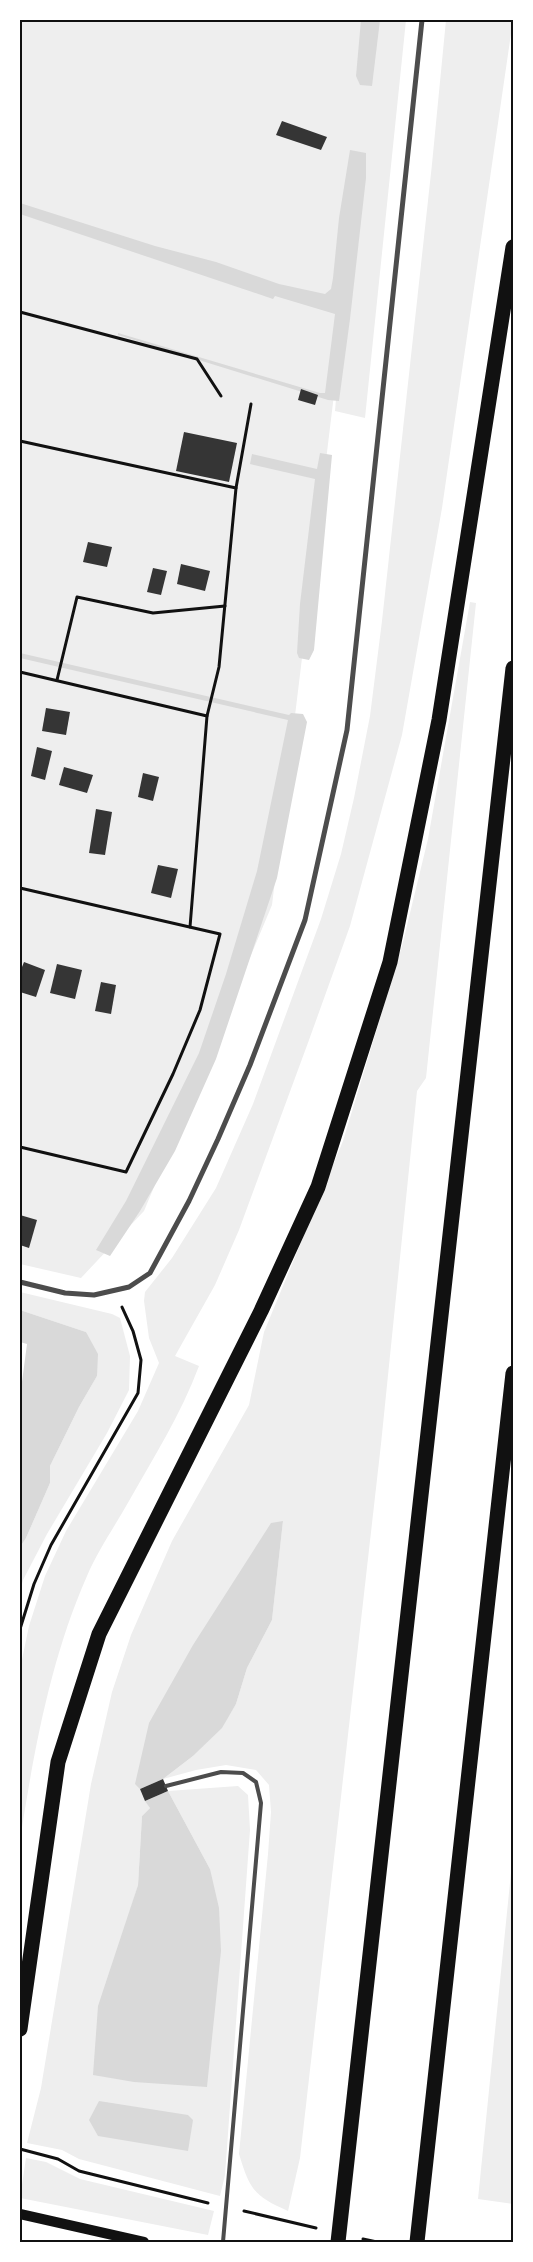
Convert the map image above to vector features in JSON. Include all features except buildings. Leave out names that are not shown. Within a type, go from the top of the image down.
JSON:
[{"type":"highway","points":[[20,2029],[58,1762],[99,1634],[260,1311],[318,1187],[390,962],[440,720],[513,247]]},
{"type":"highway","points":[[338,2242],[513,668]]},
{"type":"highway","points":[[417,2242],[513,1373]]},
{"type":"main road","points":[[20,2214],[144,2242]]},
{"type":"street","points":[[20,1282],[65,1293],[94,1294],[129,1287],[150,1273],[189,1201],[250,1065],[305,920],[347,730],[422,20]]},
{"type":"lane","points":[[166,1786],[221,1772],[243,1773],[256,1782],[261,1803],[224,2242]]},
{"type":"path","points":[[20,312],[198,359],[221,396]]},
{"type":"path","points":[[190,927],[207,716],[219,667],[236,488],[251,404]]},
{"type":"path","points":[[20,441],[236,488]]},
{"type":"path","points":[[57,680],[77,597],[153,613],[225,606]]},
{"type":"path","points":[[20,672],[207,716]]},
{"type":"path","points":[[20,888],[220,934],[200,1010],[173,1074],[126,1172],[20,1147]]},
{"type":"path","points":[[20,1629],[34,1584],[50,1545],[138,1393],[140,1360],[133,1331],[115,1291]]},
{"type":"path","points":[[20,2149],[58,2159],[79,2171],[321,2229]]},
{"type":"path","points":[[358,2238],[377,2242]]},
{"type":"shaded area","points":[[20,20],[406,20],[365,418],[335,411],[341,337],[272,905],[144,1211],[81,1278],[20,1264]]},
{"type":"shaded area","points":[[361,20],[380,20],[372,86],[360,85],[356,76]]},
{"type":"shaded area","points":[[446,20],[513,20],[442,508],[402,735],[350,926],[309,1040],[239,1230],[215,1285],[175,1356],[199,1366],[167,1435],[96,1557],[74,1608],[53,1673],[45,1706],[20,1840],[20,1669],[29,1626],[45,1576],[66,1531],[138,1411],[159,1363],[149,1338],[144,1301],[145,1292],[172,1258],[216,1188],[253,1104],[321,919],[341,854],[370,716],[382,621]]},
{"type":"shaded area","points":[[350,150],[366,153],[366,178],[339,401],[328,400],[118,335],[118,333],[325,393],[335,314],[275,296],[273,299],[20,214],[20,203],[155,246],[216,262],[279,284],[325,294],[331,289],[333,278],[339,218]]},
{"type":"shaded area","points":[[320,453],[332,455],[314,650],[309,660],[299,658],[297,653],[300,604],[315,479],[250,464],[252,454],[317,469]]},
{"type":"shaded area","points":[[470,602],[476,603],[426,1078],[417,1091],[381,1444],[300,2158],[288,2211],[260,2196],[250,2184],[239,2154],[268,1854],[271,1812],[269,1785],[256,1770],[226,1765],[196,1770],[163,1779],[193,1756],[221,1728],[236,1704],[247,1668],[272,1620],[283,1521],[140,1789],[150,1808],[142,1816],[138,1885],[122,1937],[210,1869],[168,1791],[238,1786],[248,1795],[250,1830],[225,2175],[220,2196],[79,2159],[62,2150],[27,2143],[41,2088],[91,1784],[112,1692],[131,1635],[172,1541],[249,1405],[264,1332],[343,1141],[402,946],[428,839]]},
{"type":"shaded area","points":[[20,653],[289,715],[291,713],[303,714],[307,722],[277,878],[216,1059],[175,1151],[140,1211],[110,1256],[96,1250],[126,1201],[199,1053],[226,974],[257,871],[288,720],[20,658]]},
{"type":"shaded area","points":[[20,1292],[112,1314],[120,1318],[130,1356],[129,1390],[107,1433],[47,1534],[23,1580],[20,1592],[20,1547],[26,1538],[50,1483],[50,1466],[79,1407],[97,1376],[86,1332],[20,1310]]},
{"type":"shaded area","points":[[20,1310],[86,1332],[98,1354],[97,1376],[79,1407],[50,1466],[50,1483],[26,1538],[20,1547],[20,1397],[27,1344],[20,1342]]},
{"type":"shaded area","points":[[283,1521],[272,1620],[247,1668],[236,1704],[222,1728],[193,1756],[163,1779],[140,1789],[135,1784],[149,1723],[193,1645],[271,1523]]},
{"type":"shaded area","points":[[168,1791],[210,1869],[219,1908],[221,1951],[207,2087],[134,2082],[93,2075],[98,2006],[138,1885],[142,1816],[150,1808],[145,1801]]},
{"type":"shaded area","points":[[513,1853],[513,2204],[478,2199]]},
{"type":"shaded area","points":[[99,2101],[188,2115],[193,2120],[188,2151],[98,2136],[89,2120]]},
{"type":"shaded area","points":[[26,2158],[46,2162],[80,2179],[214,2211],[208,2235],[20,2198]]}]
